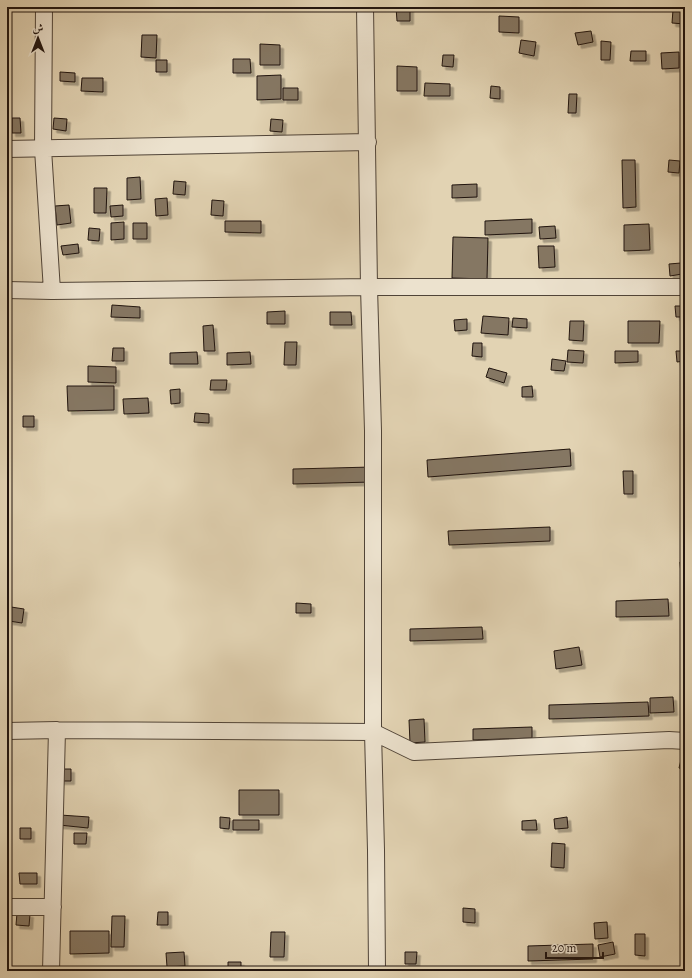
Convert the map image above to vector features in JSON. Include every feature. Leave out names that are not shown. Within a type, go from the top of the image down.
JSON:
[{"type":"street","points":[[44,7],[43,149],[52,291]]},
{"type":"street","points":[[365,7],[369,287],[373,431],[373,732],[377,971]]},
{"type":"street","points":[[7,149],[368,142]]},
{"type":"street","points":[[7,290],[52,291],[369,287],[685,287]]},
{"type":"street","points":[[51,971],[57,730]]},
{"type":"street","points":[[7,731],[373,732],[414,752],[685,741]]},
{"type":"street","points":[[7,907],[53,907]]},
{"type":"building","points":[[396,7],[410,7],[410,21],[397,21]]},
{"type":"building","points":[[673,10],[685,11],[685,24],[672,23]]},
{"type":"building","points":[[499,16],[519,17],[519,33],[499,32]]},
{"type":"building","points":[[591,31],[593,42],[578,45],[575,33]]},
{"type":"building","points":[[142,35],[157,35],[156,58],[141,57]]},
{"type":"building","points":[[521,40],[536,42],[534,56],[519,53]]},
{"type":"building","points":[[601,41],[611,42],[610,60],[601,60]]},
{"type":"building","points":[[260,44],[280,45],[280,65],[260,65]]},
{"type":"building","points":[[631,51],[646,51],[646,61],[630,61]]},
{"type":"building","points":[[679,52],[679,68],[662,69],[661,53]]},
{"type":"building","points":[[443,55],[454,55],[453,67],[442,66]]},
{"type":"building","points":[[233,59],[250,59],[251,73],[233,73]]},
{"type":"building","points":[[156,60],[167,60],[167,72],[156,72]]},
{"type":"building","points":[[397,66],[417,67],[417,91],[397,91]]},
{"type":"building","points":[[60,72],[75,73],[75,82],[60,81]]},
{"type":"building","points":[[281,75],[281,99],[257,100],[257,76]]},
{"type":"building","points":[[82,78],[103,78],[103,92],[81,91]]},
{"type":"building","points":[[425,83],[450,84],[450,96],[424,96]]},
{"type":"building","points":[[491,86],[500,87],[500,99],[490,98]]},
{"type":"building","points":[[283,88],[298,88],[298,100],[283,100]]},
{"type":"building","points":[[569,94],[577,94],[576,113],[568,113]]},
{"type":"building","points":[[12,118],[20,118],[21,133],[12,133]]},
{"type":"building","points":[[54,118],[67,119],[66,131],[53,129]]},
{"type":"building","points":[[271,119],[283,120],[282,132],[270,131]]},
{"type":"building","points":[[622,160],[635,160],[636,207],[623,208]]},
{"type":"building","points":[[669,160],[680,161],[679,173],[668,172]]},
{"type":"building","points":[[140,177],[141,199],[127,200],[127,178]]},
{"type":"building","points":[[174,181],[186,182],[185,195],[173,194]]},
{"type":"building","points":[[477,184],[477,197],[452,198],[452,185]]},
{"type":"building","points":[[94,188],[107,188],[106,213],[94,213]]},
{"type":"building","points":[[167,198],[168,215],[156,216],[155,199]]},
{"type":"building","points":[[212,200],[224,201],[223,216],[211,215]]},
{"type":"building","points":[[69,205],[71,223],[57,225],[55,206]]},
{"type":"building","points":[[123,205],[123,216],[111,217],[110,206]]},
{"type":"building","points":[[532,219],[532,233],[485,235],[485,221]]},
{"type":"building","points":[[225,221],[261,221],[261,233],[225,232]]},
{"type":"building","points":[[124,222],[124,239],[111,240],[111,223]]},
{"type":"building","points":[[133,223],[147,223],[147,239],[133,239]]},
{"type":"building","points":[[649,224],[650,250],[624,251],[624,225]]},
{"type":"building","points":[[555,226],[556,238],[540,239],[539,227]]},
{"type":"building","points":[[89,228],[100,229],[99,241],[88,240]]},
{"type":"building","points":[[453,237],[488,238],[487,279],[452,278]]},
{"type":"building","points":[[78,244],[79,253],[63,255],[61,246]]},
{"type":"building","points":[[538,246],[554,246],[555,267],[539,268]]},
{"type":"building","points":[[681,263],[682,274],[670,276],[669,264]]},
{"type":"building","points":[[112,305],[140,307],[140,318],[111,317]]},
{"type":"building","points":[[675,306],[685,306],[685,317],[676,317]]},
{"type":"building","points":[[285,311],[285,324],[267,324],[267,312]]},
{"type":"building","points":[[330,312],[351,312],[352,325],[330,325]]},
{"type":"building","points":[[483,316],[509,318],[508,335],[481,333]]},
{"type":"building","points":[[513,318],[527,319],[527,328],[512,327]]},
{"type":"building","points":[[467,319],[467,330],[455,331],[454,320]]},
{"type":"building","points":[[570,321],[584,321],[583,341],[569,340]]},
{"type":"building","points":[[628,321],[660,321],[659,343],[628,343]]},
{"type":"building","points":[[213,325],[215,351],[204,351],[203,326]]},
{"type":"building","points":[[285,342],[297,342],[296,365],[284,365]]},
{"type":"building","points":[[473,343],[482,343],[482,357],[472,356]]},
{"type":"building","points":[[113,348],[124,348],[124,361],[112,361]]},
{"type":"building","points":[[568,350],[584,351],[583,363],[567,362]]},
{"type":"building","points":[[615,351],[638,351],[638,362],[615,363]]},
{"type":"building","points":[[676,351],[685,351],[685,361],[677,362]]},
{"type":"building","points":[[197,352],[198,364],[170,364],[170,353]]},
{"type":"building","points":[[250,352],[251,364],[227,365],[227,353]]},
{"type":"building","points":[[552,359],[566,361],[564,371],[551,370]]},
{"type":"building","points":[[88,366],[116,367],[116,383],[88,382]]},
{"type":"building","points":[[489,368],[507,373],[504,383],[486,377]]},
{"type":"building","points":[[211,380],[227,380],[226,390],[210,390]]},
{"type":"building","points":[[67,386],[114,386],[114,410],[68,411]]},
{"type":"building","points":[[532,386],[533,397],[522,397],[522,387]]},
{"type":"building","points":[[180,389],[180,403],[171,404],[170,390]]},
{"type":"building","points":[[148,398],[149,413],[124,414],[123,399]]},
{"type":"building","points":[[195,413],[209,414],[209,423],[194,422]]},
{"type":"building","points":[[23,416],[34,416],[34,427],[23,427]]},
{"type":"building","points":[[570,449],[571,466],[428,477],[427,460]]},
{"type":"building","points":[[372,467],[372,482],[293,484],[293,469]]},
{"type":"building","points":[[623,471],[633,471],[633,494],[624,494]]},
{"type":"building","points":[[550,527],[550,541],[449,545],[448,531]]},
{"type":"building","points":[[680,562],[685,562],[685,590],[682,590]]},
{"type":"building","points":[[668,599],[669,616],[616,617],[616,601]]},
{"type":"building","points":[[296,603],[311,604],[311,613],[296,613]]},
{"type":"building","points":[[11,607],[24,609],[22,623],[9,621]]},
{"type":"building","points":[[482,627],[483,639],[410,641],[410,629]]},
{"type":"building","points":[[579,647],[582,665],[556,669],[554,651]]},
{"type":"building","points":[[673,697],[674,712],[650,713],[650,698]]},
{"type":"building","points":[[648,702],[649,716],[549,719],[549,705]]},
{"type":"building","points":[[424,719],[425,742],[410,743],[409,720]]},
{"type":"building","points":[[532,727],[532,738],[473,740],[473,729]]},
{"type":"building","points":[[682,756],[685,757],[685,770],[679,768]]},
{"type":"building","points":[[60,769],[71,769],[71,781],[60,781]]},
{"type":"building","points":[[239,790],[279,790],[279,815],[239,815]]},
{"type":"building","points":[[60,815],[89,817],[88,828],[59,825]]},
{"type":"building","points":[[220,817],[230,818],[229,829],[220,828]]},
{"type":"building","points":[[567,817],[568,828],[555,829],[554,819]]},
{"type":"building","points":[[233,820],[259,820],[259,830],[233,830]]},
{"type":"building","points":[[536,820],[537,830],[522,830],[522,821]]},
{"type":"building","points":[[20,828],[31,828],[31,839],[20,839]]},
{"type":"building","points":[[74,833],[87,833],[86,844],[74,844]]},
{"type":"building","points":[[552,843],[565,844],[564,868],[551,867]]},
{"type":"building","points":[[19,873],[37,873],[37,884],[20,884]]},
{"type":"building","points":[[463,908],[475,909],[475,923],[463,922]]},
{"type":"building","points":[[158,912],[168,912],[168,925],[157,925]]},
{"type":"building","points":[[17,913],[30,914],[29,926],[16,925]]},
{"type":"building","points":[[112,916],[125,916],[124,947],[111,947]]},
{"type":"building","points":[[607,922],[608,938],[595,939],[594,923]]},
{"type":"building","points":[[70,931],[109,931],[109,953],[70,954]]},
{"type":"building","points":[[271,932],[285,932],[284,957],[270,957]]},
{"type":"building","points":[[635,934],[645,934],[645,956],[635,955]]},
{"type":"building","points":[[613,942],[615,954],[600,957],[598,945]]},
{"type":"building","points":[[593,944],[593,959],[528,961],[528,946]]},
{"type":"building","points":[[184,952],[185,966],[167,967],[166,953]]},
{"type":"building","points":[[405,952],[417,952],[416,964],[405,964]]},
{"type":"building","points":[[228,962],[241,962],[241,971],[228,971]]},
{"type":"building","points":[[435,967],[448,968],[448,971],[435,971]]}]
